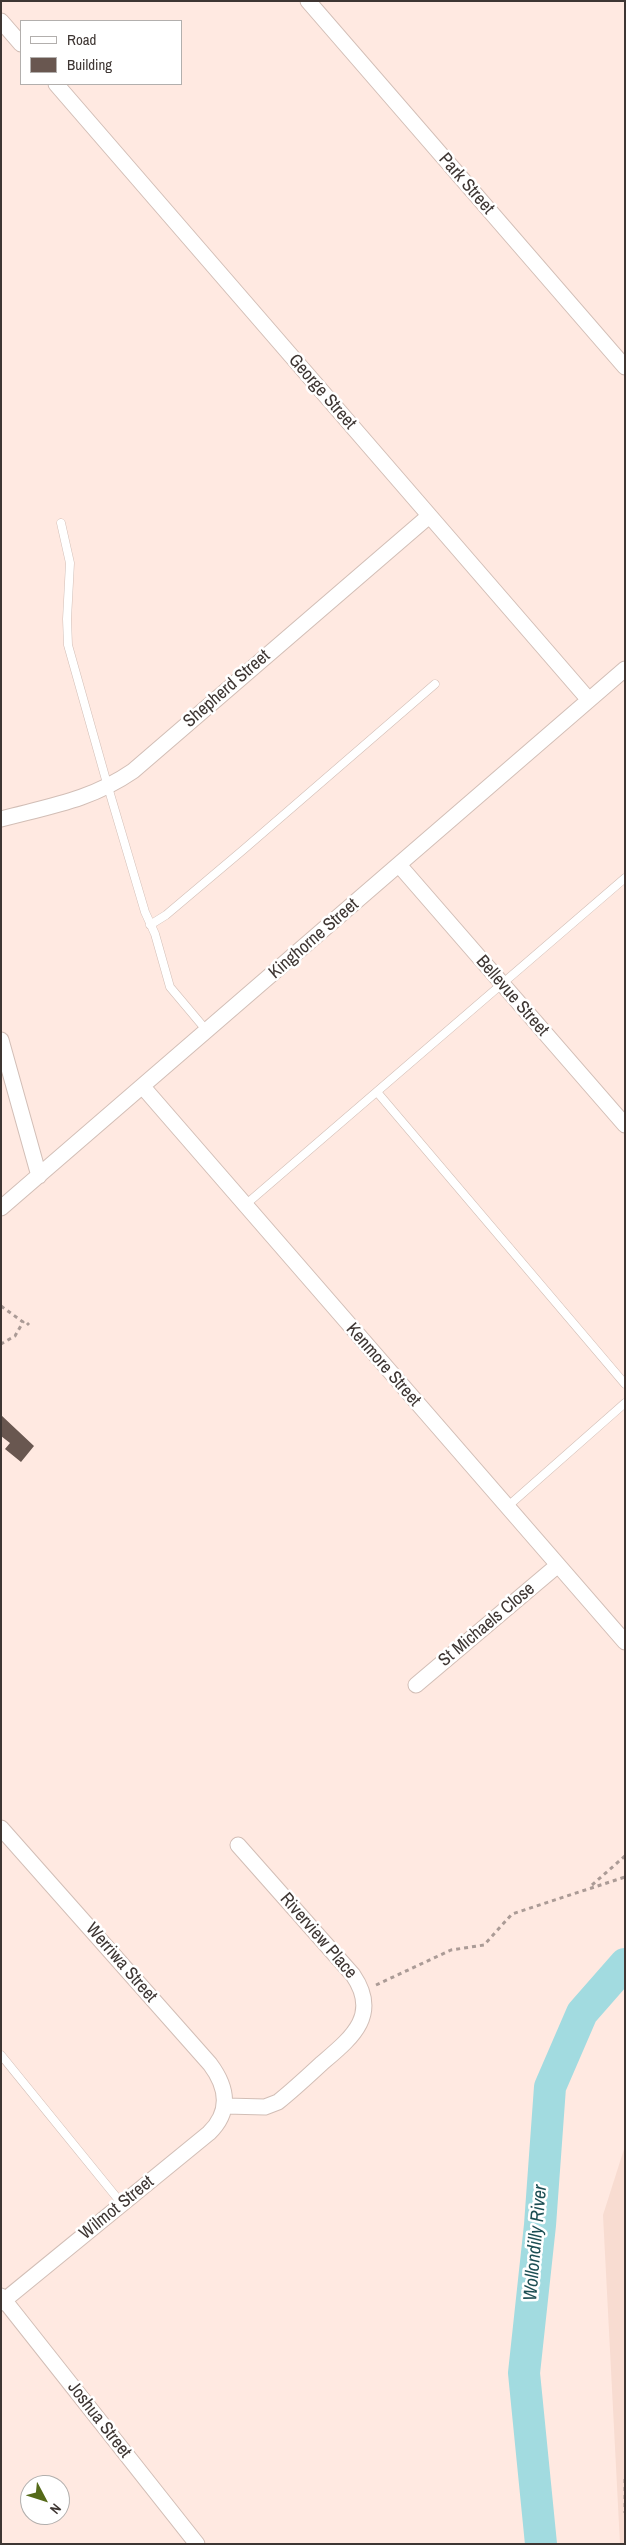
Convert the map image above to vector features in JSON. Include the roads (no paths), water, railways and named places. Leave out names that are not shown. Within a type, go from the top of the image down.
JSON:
[{"type":"street","name":"Park Street","points":[[308,1],[625,368]]},
{"type":"street","points":[[1,20],[20,43]]},
{"type":"street","name":"George Street","points":[[57,85],[589,700]]},
{"type":"street","name":"Shepherd Street","points":[[1,820],[79,799],[108,787],[133,771],[429,516]]},
{"type":"street","name":"Kinghorne Street","points":[[1,1208],[625,669]]},
{"type":"street","name":"Bellevue Street","points":[[400,865],[625,1125]]},
{"type":"street","points":[[1,1040],[39,1176]]},
{"type":"street","name":"Kenmore Street","points":[[143,1087],[244,1206],[625,1642]]},
{"type":"street","name":"St Michaels Close","points":[[416,1685],[558,1565]]},
{"type":"street","name":"Werriwa Street","points":[[1,1828],[210,2064],[223,2084],[226,2106]]},
{"type":"street","name":"Riverview Place","points":[[226,2106],[264,2107],[278,2102],[355,2033],[363,2013],[362,1992],[353,1975],[238,1845]]},
{"type":"street","name":"Wilmot Street","points":[[2,2299],[213,2130],[222,2117],[226,2106]]},
{"type":"street","name":"Joshua Street","points":[[2,2299],[197,2544]]},
{"type":"lane","points":[[61,523],[70,562],[67,619],[68,645],[108,787],[170,987],[207,1031]]},
{"type":"lane","points":[[150,925],[166,915],[243,850],[435,684]]},
{"type":"lane","points":[[244,1206],[625,878]]},
{"type":"lane","points":[[377,1092],[625,1384]]},
{"type":"lane","points":[[507,1507],[625,1403]]},
{"type":"lane","points":[[1,2055],[122,2204]]},
{"type":"waterway","name":"Wollondilly River","points":[[541,2544],[524,2373],[540,2225],[550,2087],[582,2013],[625,1964]]}]
